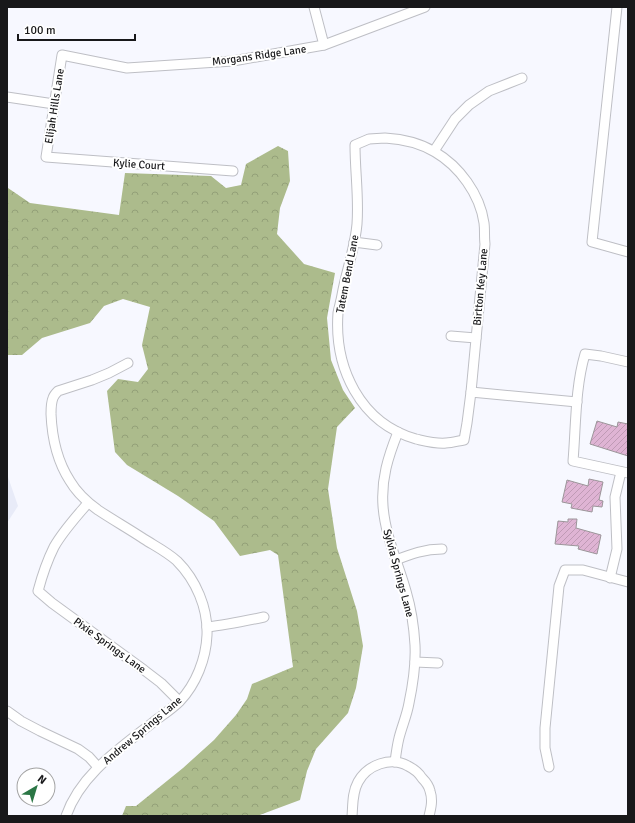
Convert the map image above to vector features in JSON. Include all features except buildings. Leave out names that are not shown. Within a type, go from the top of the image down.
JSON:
[{"type":"street","points":[[314,7],[324,45]]},
{"type":"street","name":"Morgans Ridge Lane","points":[[62,55],[127,68],[233,60],[324,45],[426,7]]},
{"type":"street","points":[[617,7],[592,242],[628,252]]},
{"type":"street","name":"Elijah Hills Lane","points":[[46,157],[62,55]]},
{"type":"street","points":[[434,151],[455,119],[469,105],[489,91],[522,78]]},
{"type":"street","points":[[7,97],[54,104]]},
{"type":"street","name":"Birtton Key Lane","points":[[355,145],[369,139],[399,138],[434,151],[446,159],[467,181],[480,206],[484,222],[485,244],[471,392],[464,440]]},
{"type":"street","name":"Tatem Bend Lane","points":[[355,145],[358,201],[357,225],[338,312],[340,353],[345,372],[353,389],[363,404],[388,426],[398,432],[427,442],[446,443],[464,440]]},
{"type":"street","name":"Kylie Court","points":[[46,157],[233,171]]},
{"type":"street","points":[[354,242],[378,245]]},
{"type":"street","points":[[451,336],[476,338]]},
{"type":"street","points":[[610,578],[617,549],[615,497],[625,473],[573,461],[581,368],[585,354],[628,362]]},
{"type":"street","name":"Andrew Springs Lane","points":[[66,816],[77,794],[98,767],[179,701],[189,689],[204,658],[207,627],[205,610],[197,590],[188,574],[176,561],[162,550],[88,503],[70,482],[61,464],[54,443],[51,407],[54,395],[58,391],[103,376],[128,363]]},
{"type":"street","points":[[471,392],[578,402]]},
{"type":"street","name":"Sylvia Springs Lane","points":[[395,762],[399,739],[409,704],[415,662],[412,619],[406,592],[387,530],[383,506],[383,486],[386,465],[398,432]]},
{"type":"street","name":"Pixie Springs Lane","points":[[88,503],[66,528],[54,547],[38,591],[52,603],[161,683],[179,701]]},
{"type":"street","points":[[396,560],[420,551],[442,549]]},
{"type":"street","points":[[549,767],[545,748],[545,728],[559,586],[565,570],[583,570],[628,582]]},
{"type":"street","points":[[207,627],[222,626],[264,617]]},
{"type":"street","points":[[415,662],[438,663]]},
{"type":"street","points":[[7,711],[21,721],[78,749],[89,757],[98,767]]},
{"type":"street","points":[[352,816],[354,794],[358,782],[365,773],[373,767],[385,762],[395,762],[408,765],[418,773],[426,783],[430,792],[432,803],[429,816]]},
{"type":"shaded area","points":[[7,474],[18,506],[7,523]]},
{"type":"green space","points":[[278,146],[288,151],[290,181],[280,208],[277,234],[304,264],[335,273],[327,318],[331,360],[343,390],[355,408],[337,427],[328,489],[337,548],[357,611],[363,646],[356,688],[348,713],[316,749],[307,771],[300,800],[257,816],[122,816],[126,806],[136,806],[183,768],[214,740],[236,715],[247,699],[252,684],[293,667],[278,555],[270,550],[240,556],[214,521],[178,496],[127,465],[115,452],[107,391],[118,379],[138,382],[148,369],[142,345],[150,307],[123,299],[104,306],[90,323],[42,338],[22,355],[7,355],[7,187],[30,203],[119,215],[125,173],[211,176],[226,188],[241,185],[246,164]]}]
